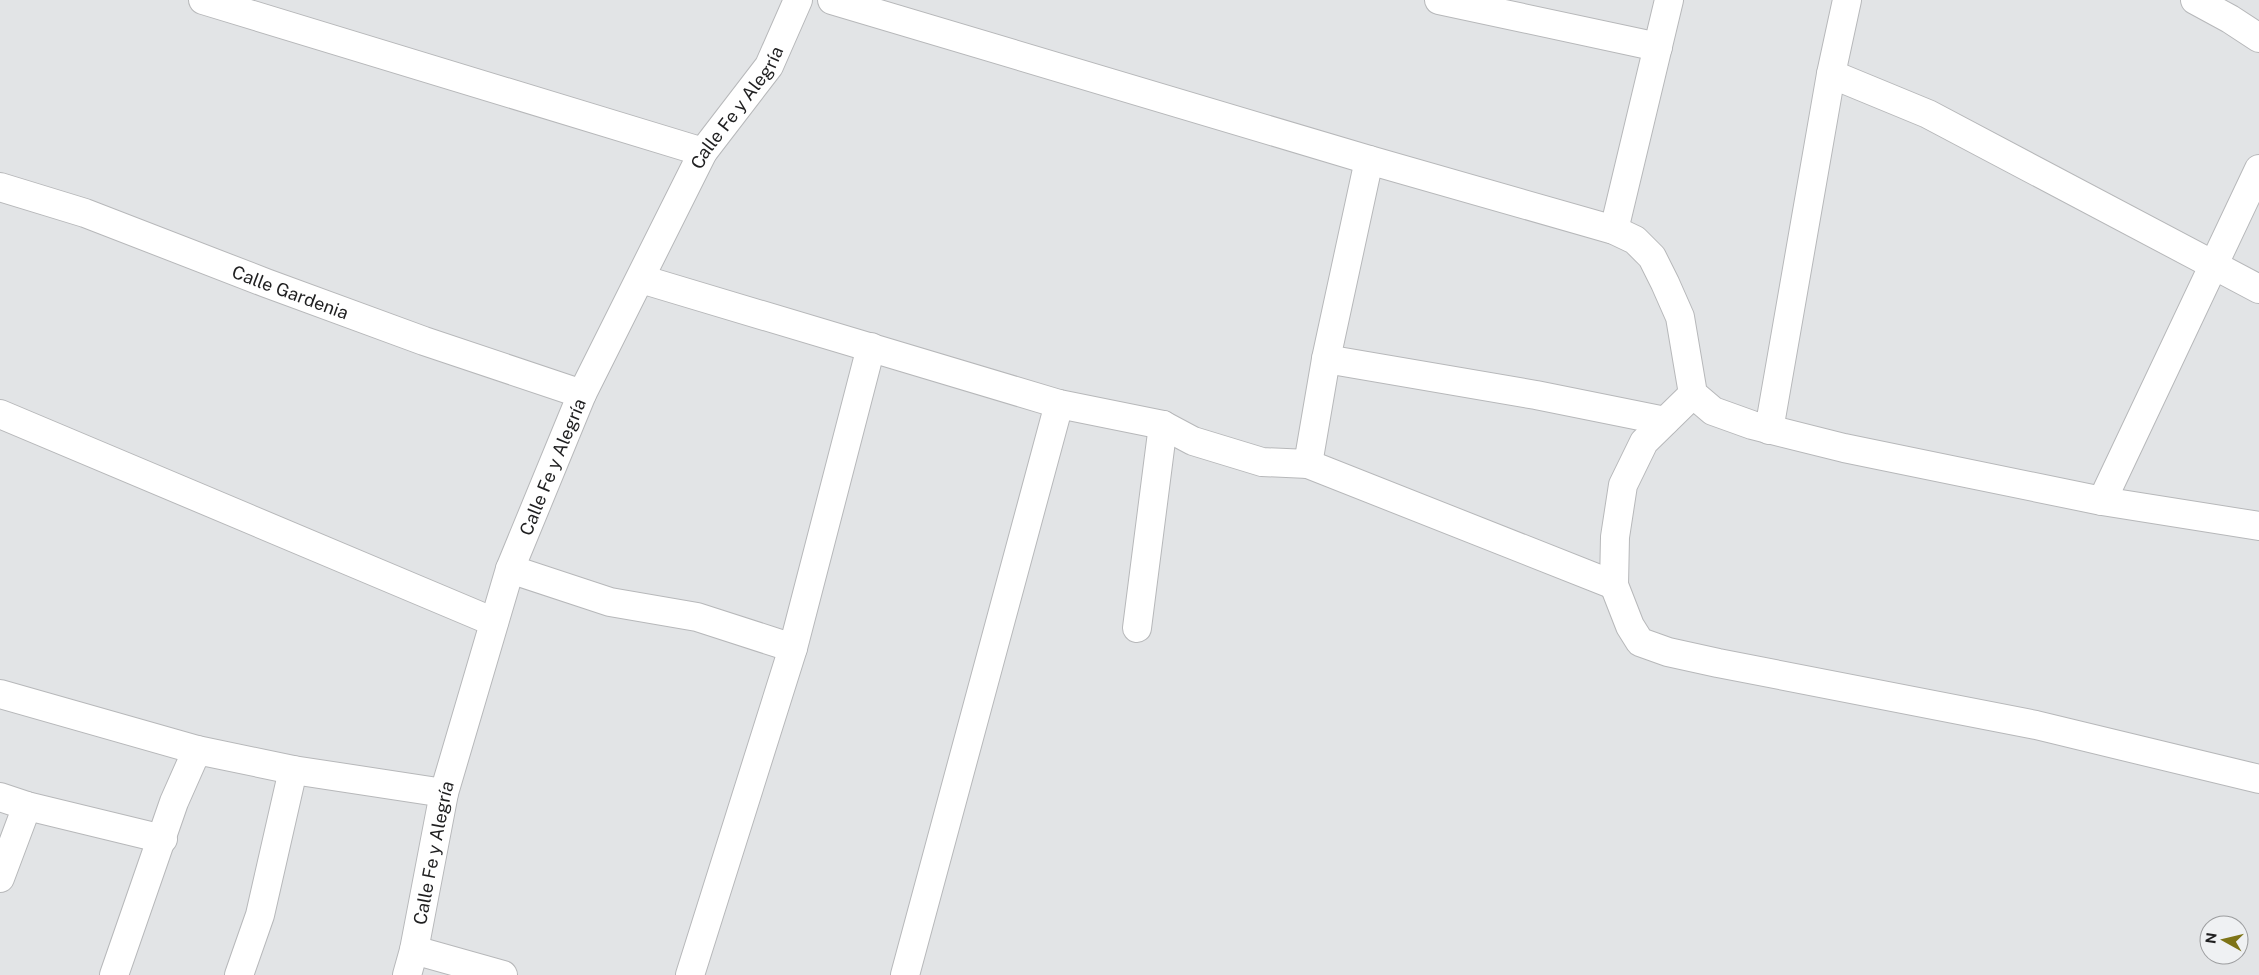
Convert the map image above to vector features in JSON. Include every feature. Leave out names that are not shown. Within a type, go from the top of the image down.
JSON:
[{"type":"street","points":[[203,0],[703,152]]},
{"type":"street","name":"Calle Fe y Alegría","points":[[410,962],[444,792],[510,569],[582,394],[703,152],[769,66],[798,0]]},
{"type":"street","points":[[832,0],[1369,160],[1614,230],[1636,240],[1652,257],[1680,317],[1693,394],[1713,411],[1769,430],[1844,448],[2102,501],[2259,526]]},
{"type":"street","points":[[1439,0],[1658,47]]},
{"type":"street","points":[[1614,230],[1669,0]]},
{"type":"street","points":[[1769,430],[1831,74],[1847,0]]},
{"type":"street","points":[[2195,0],[2230,19],[2259,38]]},
{"type":"street","points":[[1831,74],[1928,114],[2259,289]]},
{"type":"street","points":[[1308,464],[1326,359],[1369,160]]},
{"type":"street","points":[[2102,501],[2259,169]]},
{"type":"street","name":"Calle Gardenia","points":[[0,186],[85,213],[266,283],[406,334],[582,394]]},
{"type":"street","points":[[641,279],[1059,404],[1163,425],[1193,441],[1262,462],[1308,464],[1614,585]]},
{"type":"street","points":[[690,975],[793,648],[871,347]]},
{"type":"street","points":[[1326,359],[1536,395],[1664,421]]},
{"type":"street","points":[[1693,394],[1644,442],[1622,485],[1615,537],[1614,585],[1630,626],[1640,642],[1668,652],[2036,725],[2259,779]]},
{"type":"street","points":[[906,975],[1059,404]]},
{"type":"street","points":[[0,414],[494,622]]},
{"type":"street","points":[[1136,628],[1163,425]]},
{"type":"street","points":[[510,569],[610,602],[698,617],[793,648]]},
{"type":"street","points":[[0,694],[197,750],[292,770],[444,792]]},
{"type":"street","points":[[114,975],[174,802],[197,750]]},
{"type":"street","points":[[239,975],[260,915],[292,770]]},
{"type":"street","points":[[0,797],[27,806],[163,838]]},
{"type":"street","points":[[0,878],[27,806]]},
{"type":"street","points":[[410,962],[503,975]]}]
